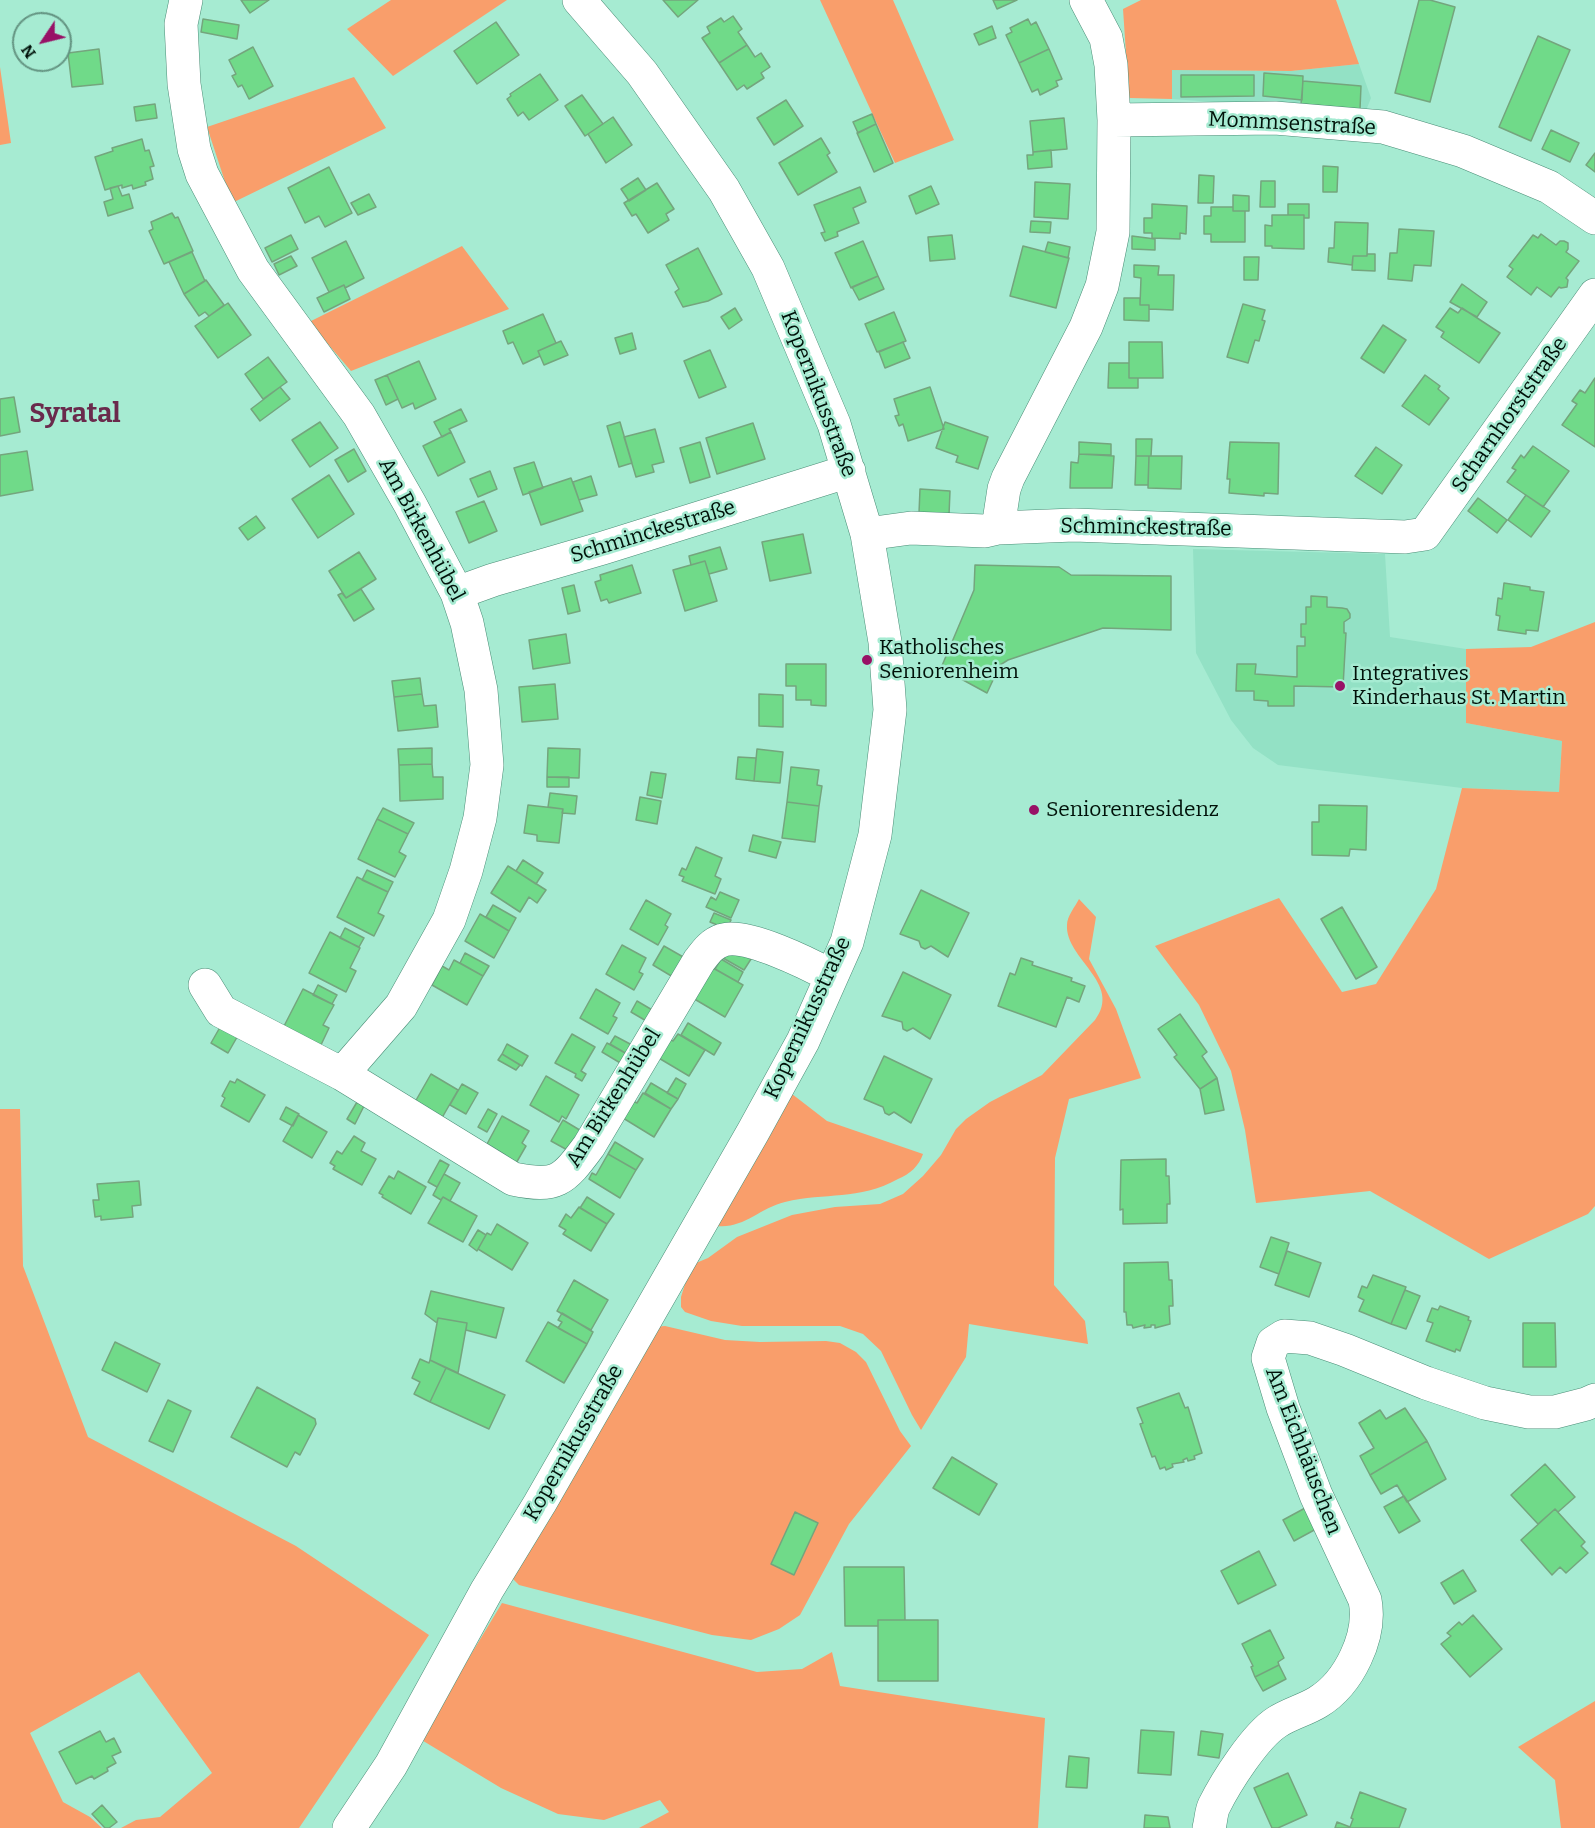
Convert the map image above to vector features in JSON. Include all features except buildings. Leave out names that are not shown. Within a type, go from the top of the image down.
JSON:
[{"type":"street","name":"Am Birkenhübel","points":[[186,0],[181,24],[183,74],[195,149],[202,174],[253,270],[359,415],[410,504],[457,593],[467,623],[481,690],[487,765],[480,818],[466,871],[449,920],[401,1006],[342,1074]]},
{"type":"street","name":"Kopernikusstraße","points":[[349,1828],[391,1765],[487,1590],[753,1132],[803,1041],[847,942],[874,835],[890,710],[885,642],[867,534],[834,424],[768,268],[724,190],[642,73],[579,0]]},
{"type":"street","points":[[998,528],[1008,478],[1086,327],[1102,286],[1113,232],[1112,65],[1106,38],[1086,0]]},
{"type":"street","name":"Mommsenstraße","points":[[1114,120],[1275,118],[1383,127],[1463,151],[1549,187],[1595,218]]},
{"type":"street","name":"Scharnhorststraße","points":[[1425,534],[1595,295]]},
{"type":"street","name":"Schminckestraße","points":[[457,593],[493,579],[603,548],[849,471]]},
{"type":"street","name":"Schminckestraße","points":[[867,534],[911,528],[985,531],[998,528],[1074,525],[1405,537],[1425,534]]},
{"type":"street","name":"Am Birkenhübel","points":[[205,985],[221,1011],[342,1074],[513,1179],[538,1184],[556,1181],[570,1171],[589,1146],[699,961],[712,945],[725,939],[747,941],[801,961],[831,976]]},
{"type":"street","name":"Am Eichhäuschen","points":[[1209,1828],[1214,1808],[1242,1760],[1261,1735],[1277,1722],[1334,1691],[1345,1678],[1356,1658],[1368,1617],[1365,1600],[1316,1496],[1283,1408],[1268,1358],[1273,1343],[1284,1336],[1310,1338],[1426,1383],[1485,1402],[1528,1412],[1555,1412],[1595,1400]]},
{"type":"shaded area","points":[[391,0],[507,0],[393,76],[347,29]]},
{"type":"shaded area","points":[[820,0],[893,0],[954,140],[895,163]]},
{"type":"shaded area","points":[[1141,0],[1336,0],[1359,64],[1291,71],[1172,70],[1172,99],[1129,98],[1123,9]]},
{"type":"shaded area","points":[[1359,64],[1371,98],[1365,113],[1172,99],[1172,70],[1291,71]]},
{"type":"shaded area","points":[[0,67],[11,143],[0,145]]},
{"type":"shaded area","points":[[354,77],[386,128],[232,203],[207,127]]},
{"type":"shaded area","points":[[462,246],[509,309],[351,371],[309,322]]},
{"type":"shaded area","name":"Integratives Kinderhaus St. Martin","points":[[1193,549],[1385,554],[1390,637],[1466,649],[1466,723],[1562,741],[1559,792],[1462,788],[1278,765],[1253,748],[1231,720],[1196,653]]},
{"type":"shaded area","points":[[1595,622],[1595,1206],[1588,1214],[1489,1259],[1370,1191],[1256,1203],[1245,1130],[1231,1071],[1199,1005],[1155,946],[1279,898],[1342,992],[1376,984],[1436,889],[1462,788],[1559,792],[1562,741],[1466,723],[1466,649],[1531,647]]},
{"type":"shaded area","points":[[1079,899],[1096,917],[1089,959],[1116,1009],[1141,1078],[1069,1099],[1055,1158],[1054,1285],[1085,1321],[1088,1344],[969,1324],[966,1357],[921,1430],[881,1351],[863,1334],[840,1326],[742,1326],[711,1321],[685,1312],[681,1307],[681,1297],[689,1271],[696,1263],[708,1258],[737,1237],[792,1215],[835,1207],[880,1204],[903,1194],[941,1155],[956,1129],[966,1119],[990,1102],[1042,1075],[1095,1020],[1102,1007],[1102,994],[1091,971],[1074,949],[1067,925]]},
{"type":"shaded area","points":[[792,1094],[827,1121],[923,1154],[914,1169],[883,1186],[855,1193],[785,1202],[740,1223],[711,1225]]},
{"type":"shaded area","points":[[0,1109],[20,1109],[23,1266],[88,1437],[296,1546],[429,1635],[299,1828],[121,1828],[136,1820],[160,1817],[212,1773],[139,1672],[30,1733],[63,1802],[90,1817],[102,1828],[0,1828]]},
{"type":"shaded area","points":[[665,1326],[725,1340],[840,1343],[856,1352],[866,1362],[900,1431],[911,1446],[849,1524],[800,1615],[779,1629],[751,1640],[712,1635],[519,1585],[510,1576],[654,1327]]},
{"type":"shaded area","points":[[502,1603],[757,1672],[802,1669],[832,1652],[840,1686],[1045,1718],[1038,1828],[639,1828],[669,1812],[660,1800],[604,1820],[558,1814],[501,1788],[420,1739]]},
{"type":"shaded area","points":[[1595,1701],[1595,1828],[1561,1828],[1555,1780],[1518,1747]]},
{"type":"place","name":"Katholisches Seniorenheim","points":[[867,660]]},
{"type":"place","name":"Integratives Kinderhaus St. Martin","points":[[1340,686]]},
{"type":"place","name":"Seniorenresidenz","points":[[1034,810]]},
{"type":"district","name":"Syratal","points":[[75,414]]}]
